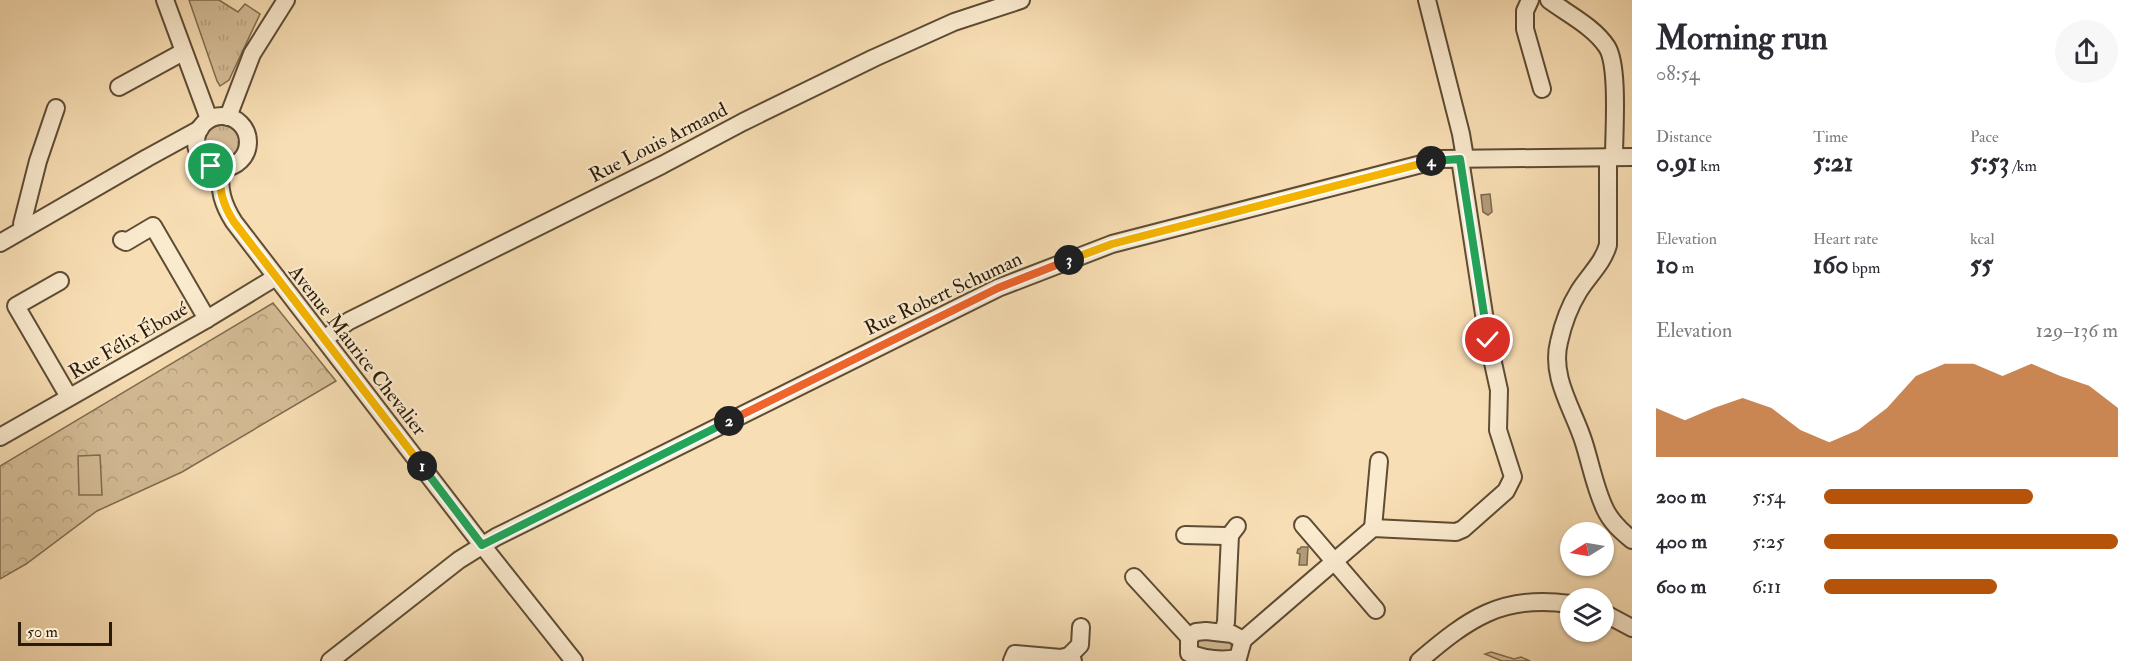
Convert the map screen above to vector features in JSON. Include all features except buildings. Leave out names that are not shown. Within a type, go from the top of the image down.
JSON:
[{"type":"street","points":[[165,0],[205,124],[196,145],[203,160]]},
{"type":"street","points":[[228,117],[252,54],[286,0]]},
{"type":"street","name":"Rue Louis Armand","points":[[324,339],[349,321],[662,165],[743,122],[935,31],[1021,0]]},
{"type":"street","points":[[1134,577],[1186,650],[1201,658],[1241,660],[1243,640],[1373,528],[1456,532],[1463,529],[1506,491],[1513,477],[1498,429],[1499,390],[1488,340],[1461,134],[1427,0]]},
{"type":"street","points":[[1530,0],[1524,19],[1542,89]]},
{"type":"street","points":[[1549,0],[1595,33],[1611,55],[1613,72],[1608,245],[1604,257],[1580,289],[1567,315],[1558,346],[1557,362],[1562,388],[1584,442],[1602,502],[1612,521],[1632,540]]},
{"type":"street","points":[[119,87],[183,52]]},
{"type":"street","points":[[24,229],[22,224],[32,182],[56,108]]},
{"type":"street","points":[[0,243],[215,117],[228,117],[243,126],[247,133],[248,150],[237,164],[230,167],[211,166],[203,160],[181,153],[159,151]]},
{"type":"street","name":"Rue Robert Schuman","points":[[330,661],[459,560],[482,545],[935,318],[1029,275],[1112,244],[1432,161],[1463,158],[1632,157]]},
{"type":"street","name":"Avenue Maurice Chevalier","points":[[221,168],[220,190],[227,212],[482,545],[574,661]]},
{"type":"street","points":[[122,240],[126,242],[153,226],[207,319]]},
{"type":"street","name":"Rue Félix Éboué","points":[[0,437],[276,278]]},
{"type":"street","points":[[60,281],[13,300],[69,397]]},
{"type":"street","points":[[1373,528],[1378,461]]},
{"type":"street","points":[[1303,525],[1376,610]]},
{"type":"street","points":[[1185,535],[1233,530],[1226,622],[1223,632]]},
{"type":"street","points":[[1429,658],[1462,626],[1498,609],[1530,602],[1560,604]]},
{"type":"street","points":[[1614,618],[1632,628]]},
{"type":"street","points":[[1012,661],[1015,654],[1050,659],[1071,658],[1080,645],[1081,627]]},
{"type":"street","points":[[1186,650],[1196,632],[1223,632],[1243,640]]},
{"type":"green space","points":[[189,0],[219,0],[238,12],[245,4],[260,14],[229,80],[220,86],[217,81]]},
{"type":"green space","points":[[222,125],[234,130],[239,142],[234,154],[222,159],[210,154],[205,142],[210,130]]},
{"type":"green space","points":[[273,303],[336,381],[182,472],[97,511],[26,564],[0,579],[0,466]]},
{"type":"green space","points":[[100,455],[102,495],[79,495],[78,456]]},
{"type":"green space","points":[[1201,639],[1227,641],[1231,643],[1232,650],[1229,654],[1199,652],[1196,644]]},
{"type":"green space","points":[[1491,652],[1514,659],[1521,657],[1530,661],[1502,661],[1485,654]]},
{"type":"shaded area","points":[[1490,194],[1492,212],[1488,215],[1483,212],[1481,195]]},
{"type":"shaded area","points":[[1301,547],[1308,547],[1307,565],[1299,565],[1300,554],[1297,553]]},
{"type":"route","points":[[211,166],[221,168],[220,190],[227,212],[234,222],[482,545],[935,318],[1029,275],[1112,244],[1441,159],[1460,159],[1488,340]]}]
